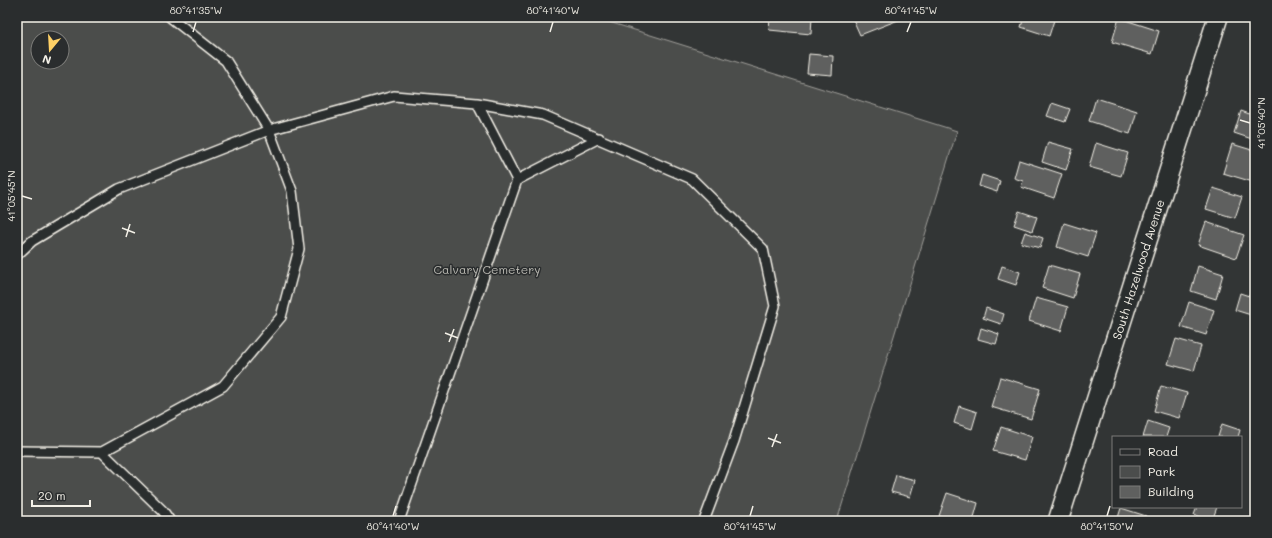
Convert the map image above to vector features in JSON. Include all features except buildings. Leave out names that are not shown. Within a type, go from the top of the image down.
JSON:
[{"type":"street","name":"South Hazelwood Avenue","points":[[1058,521],[1218,17]]},
{"type":"lane","points":[[17,451],[102,452],[223,386],[281,316],[299,249],[292,191],[269,130],[226,62],[170,17]]},
{"type":"lane","points":[[17,255],[32,241],[119,189],[269,130],[394,96],[477,103],[543,115],[692,179],[763,249],[776,306],[734,441],[704,521]]},
{"type":"lane","points":[[477,103],[517,180]]},
{"type":"lane","points":[[398,521],[517,180],[599,138]]},
{"type":"lane","points":[[102,452],[163,511],[170,521]]},
{"type":"green space","name":"Calvary Cemetery","points":[[17,17],[593,17],[957,131],[837,521],[17,521]]}]
